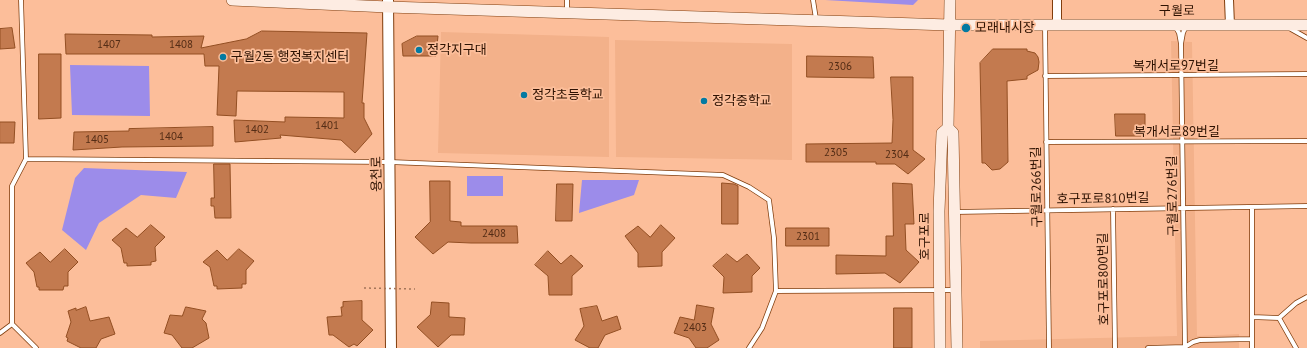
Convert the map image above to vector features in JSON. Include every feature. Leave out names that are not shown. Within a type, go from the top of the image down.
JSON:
[{"type":"main road","name":"구월로","points":[[232,0],[388,4],[566,13],[949,25],[1307,25]]},
{"type":"main road","name":"호구포로","points":[[950,0],[948,128],[953,133],[957,348]]},
{"type":"main road","name":"호구포로","points":[[940,348],[939,211],[942,133],[948,128]]},
{"type":"street","points":[[1057,0],[1057,25]]},
{"type":"street","points":[[1228,0],[1230,25]]},
{"type":"street","name":"용천로","points":[[388,4],[391,348]]},
{"type":"lane","points":[[20,0],[26,159],[12,186],[12,324],[36,348]]},
{"type":"lane","points":[[566,13],[567,0]]},
{"type":"lane","points":[[813,0],[816,20]]},
{"type":"lane","name":"구월로266번길","points":[[1045,25],[1049,348]]},
{"type":"lane","points":[[1173,25],[1179,33],[1182,44]]},
{"type":"lane","points":[[1182,44],[1185,27],[1188,25]]},
{"type":"lane","points":[[1284,25],[1307,38]]},
{"type":"lane","name":"구월로276번길","points":[[1182,44],[1185,348]]},
{"type":"lane","name":"복개서로97번길","points":[[1046,76],[1307,74]]},
{"type":"lane","name":"복개서로89번길","points":[[1046,142],[1307,141]]},
{"type":"lane","points":[[26,159],[390,162],[723,175],[749,187],[769,200],[774,238],[776,291],[762,328],[749,348]]},
{"type":"lane","name":"호구포로810번길","points":[[955,212],[1307,206]]},
{"type":"lane","points":[[1252,207],[1252,348]]},
{"type":"lane","name":"호구포로800번길","points":[[1113,209],[1115,348]]},
{"type":"lane","points":[[776,291],[955,290]]},
{"type":"lane","points":[[1252,317],[1279,318],[1296,303],[1307,297]]},
{"type":"lane","points":[[1279,318],[1296,348]]},
{"type":"lane","points":[[0,333],[12,324]]},
{"type":"lane","points":[[1148,348],[1185,348],[1193,342],[1200,340],[1252,339]]},
{"type":"path","points":[[364,288],[415,289]]},
{"type":"shaded area","points":[[825,0],[918,0],[913,5]]},
{"type":"shaded area","name":"정각초등학교","points":[[441,32],[609,37],[609,157],[438,153]]},
{"type":"shaded area","name":"정각중학교","points":[[615,40],[792,44],[792,160],[616,157]]},
{"type":"shaded area","points":[[1171,41],[1192,42],[1197,336],[1239,334],[1239,348],[980,348],[980,341],[1177,336]]},
{"type":"shaded area","points":[[70,65],[149,66],[150,116],[72,115]]},
{"type":"shaded area","points":[[84,168],[187,172],[176,198],[141,195],[99,223],[86,250],[62,230],[75,178]]},
{"type":"shaded area","points":[[467,176],[503,176],[503,196],[467,196]]},
{"type":"shaded area","points":[[582,180],[639,180],[634,195],[579,213]]},
{"type":"building","points":[[12,28],[15,48],[0,49],[0,29]]},
{"type":"building","points":[[262,31],[367,33],[362,103],[364,103],[364,118],[372,134],[355,153],[341,140],[280,135],[281,138],[235,142],[234,120],[285,122],[285,117],[344,118],[344,92],[237,91],[236,116],[217,115],[219,66],[205,66],[204,54],[66,54],[65,34],[152,35],[152,37],[204,36],[201,48],[246,39]]},
{"type":"building","name":"정각지구대","points":[[417,36],[438,36],[436,56],[403,56],[402,44]]},
{"type":"building","points":[[993,49],[1027,49],[1027,51],[1035,53],[1039,62],[1038,70],[1027,76],[1027,79],[1007,81],[1008,162],[1000,169],[992,170],[985,163],[982,163],[980,63]]},
{"type":"building","points":[[39,54],[61,54],[61,118],[39,119]]},
{"type":"building","points":[[807,56],[873,57],[874,78],[807,77]]},
{"type":"building","points":[[891,77],[913,77],[913,150],[925,159],[908,174],[895,164],[876,164],[876,162],[806,162],[806,144],[892,143],[893,120]]},
{"type":"building","points":[[1115,114],[1145,114],[1145,136],[1116,136]]},
{"type":"building","points":[[0,122],[15,122],[14,143],[0,143]]},
{"type":"building","points":[[213,127],[213,146],[122,147],[73,150],[74,132]]},
{"type":"building","points":[[214,164],[230,164],[231,218],[215,218],[214,206],[211,206],[211,198],[214,198]]},
{"type":"building","points":[[430,181],[450,181],[450,221],[461,222],[461,226],[517,226],[518,243],[448,242],[433,254],[415,237],[430,222]]},
{"type":"building","points":[[722,183],[734,184],[738,186],[738,224],[722,224]]},
{"type":"building","points":[[893,183],[912,184],[914,224],[905,224],[906,250],[919,262],[900,283],[885,273],[836,274],[836,255],[886,256],[886,236],[893,236]]},
{"type":"building","points":[[557,184],[573,184],[572,221],[556,221]]},
{"type":"building","points":[[151,225],[165,237],[155,247],[156,261],[151,262],[151,265],[127,266],[127,263],[124,263],[121,248],[112,240],[126,228],[137,237]]},
{"type":"building","points":[[661,225],[675,238],[662,252],[662,266],[638,267],[638,253],[625,236],[638,226],[650,237]]},
{"type":"building","points":[[786,228],[829,228],[829,246],[786,246]]},
{"type":"building","points":[[65,249],[78,262],[68,272],[68,286],[64,286],[63,290],[39,290],[34,272],[26,263],[40,252],[50,262]]},
{"type":"building","points":[[239,249],[254,261],[246,270],[246,284],[242,284],[242,288],[217,289],[217,286],[214,286],[210,267],[203,262],[217,250],[227,260]]},
{"type":"building","points":[[548,251],[561,264],[571,255],[583,266],[572,276],[572,295],[549,295],[548,276],[535,265]]},
{"type":"building","points":[[727,254],[737,262],[747,254],[760,268],[752,276],[752,292],[723,293],[724,277],[713,266]]},
{"type":"building","points":[[362,301],[362,320],[373,330],[357,346],[354,344],[349,347],[333,335],[329,335],[327,317],[342,316],[341,307],[343,307],[343,302]]},
{"type":"building","points":[[432,302],[449,303],[449,317],[465,318],[464,335],[451,335],[438,347],[417,327],[430,315]]},
{"type":"building","points":[[697,305],[714,308],[711,324],[719,340],[707,348],[696,348],[689,338],[674,333],[680,317],[694,320]]},
{"type":"building","points":[[597,306],[602,321],[617,316],[621,329],[605,335],[598,348],[590,348],[575,340],[584,326],[580,309]]},
{"type":"building","points":[[86,307],[90,321],[109,317],[115,334],[101,339],[96,348],[81,348],[67,341],[68,338],[66,337],[71,322],[68,311]]},
{"type":"building","points":[[186,307],[206,311],[202,319],[206,323],[209,338],[192,348],[182,348],[172,335],[164,333],[170,315],[182,316]]},
{"type":"building","points":[[894,308],[912,308],[912,348],[894,348]]},
{"type":"place","name":"모래내시장","points":[[966,28]]},
{"type":"place","name":"정각지구대","points":[[419,50]]},
{"type":"place","name":"구월2동 행정복지센터","points":[[223,57]]},
{"type":"place","name":"정각초등학교","points":[[524,95]]},
{"type":"place","name":"정각중학교","points":[[704,101]]}]
